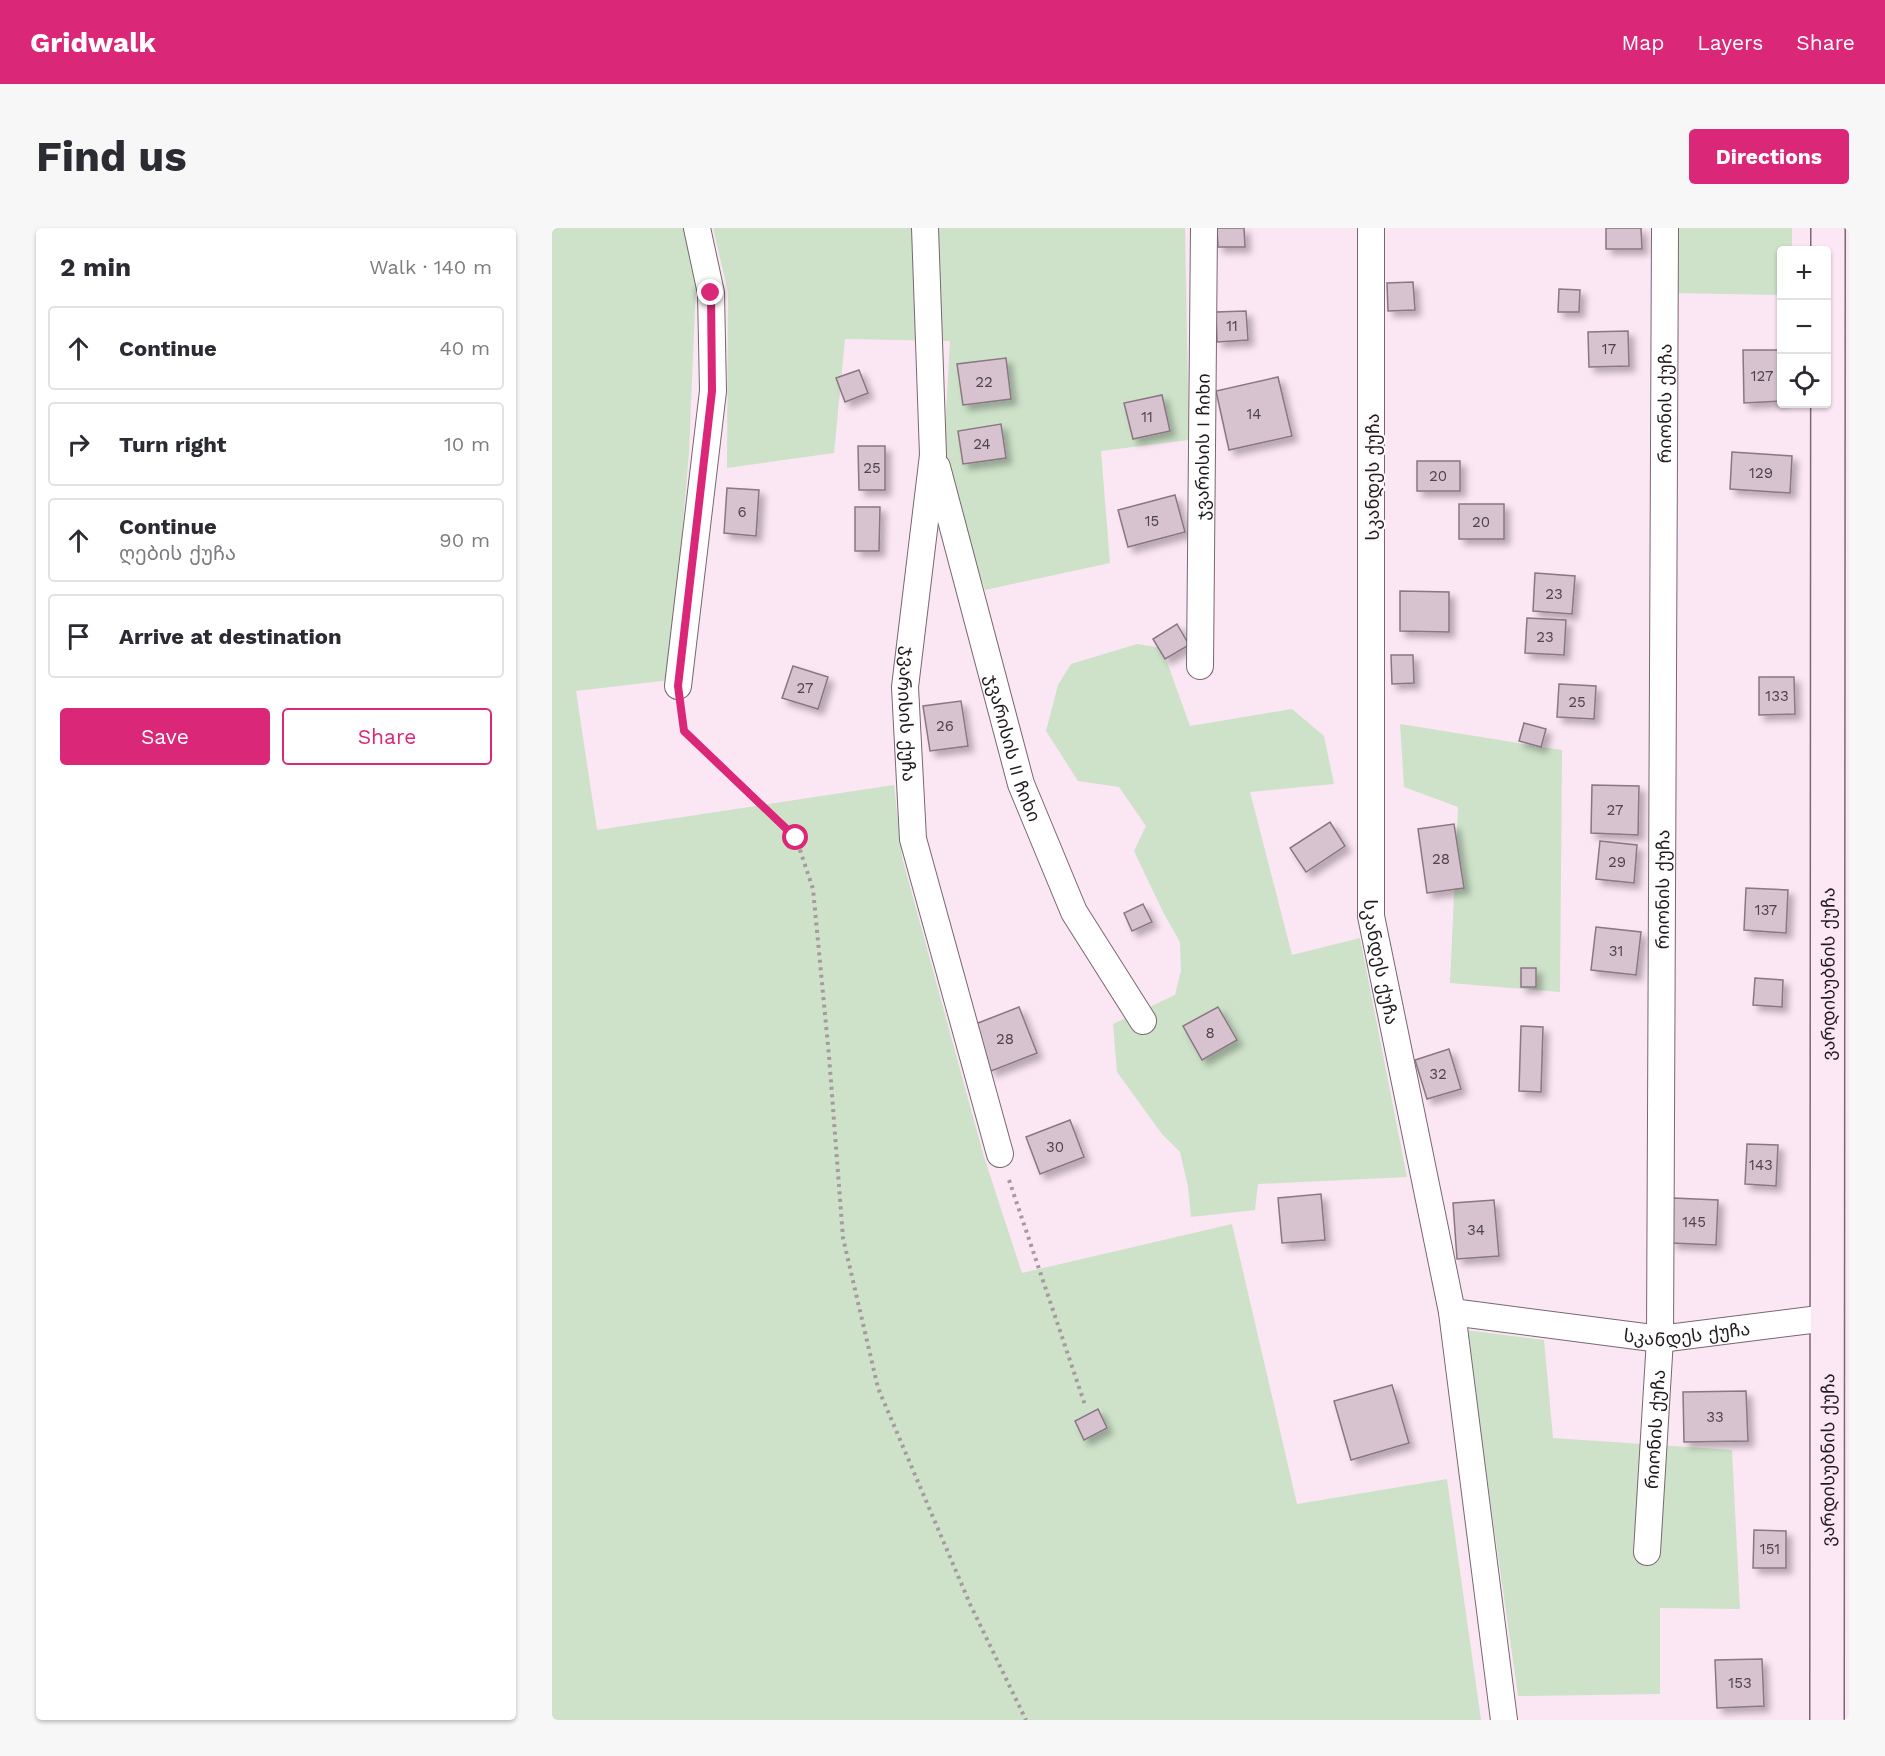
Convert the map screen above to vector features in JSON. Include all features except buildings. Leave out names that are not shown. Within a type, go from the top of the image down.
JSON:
[{"type":"street","points":[[678,686],[712,391],[711,293],[697,228]]},
{"type":"street","name":"ჯვარისის ქუჩა","points":[[925,228],[933,455],[905,687],[913,839],[1000,1154]]},
{"type":"street","name":"ჯვარისის I ჩიხი","points":[[1200,666],[1204,228]]},
{"type":"street","name":"სკანდეს ქუჩა","points":[[1371,228],[1371,916],[1452,1312],[1660,1339],[1827,1318]]},
{"type":"street","name":"რიონის ქუჩა","points":[[1647,1552],[1660,1339],[1665,228]]},
{"type":"street","name":"ვარდისუბნის ქუჩა","points":[[1827,1720],[1828,228]]},
{"type":"street","name":"ჯვარისის II ჩიხი","points":[[933,455],[1022,784],[1074,912],[1143,1021]]},
{"type":"street","points":[[1452,1312],[1504,1720]]},
{"type":"path","points":[[678,686],[684,731],[796,838],[800,848],[813,889],[830,1056],[843,1238],[878,1388],[970,1604],[1026,1720]]},
{"type":"path","points":[[1000,1154],[1085,1404]]},
{"type":"green space","points":[[552,228],[684,228],[696,285],[689,452],[670,680],[576,691],[597,830],[894,785],[902,857],[984,1157],[1022,1273],[1232,1224],[1297,1504],[1447,1479],[1481,1720],[552,1720]]},
{"type":"green space","points":[[713,228],[1185,228],[1189,440],[1101,451],[1110,563],[985,590],[943,465],[950,341],[845,339],[834,453],[727,468],[728,292]]},
{"type":"green space","points":[[1675,228],[1792,228],[1792,246],[1777,246],[1777,295],[1674,293]]},
{"type":"green space","points":[[1137,644],[1162,648],[1190,726],[1292,709],[1324,736],[1334,784],[1250,792],[1292,955],[1360,938],[1407,1177],[1258,1184],[1255,1210],[1191,1217],[1188,1186],[1180,1152],[1162,1134],[1117,1072],[1113,1024],[1175,995],[1181,971],[1180,942],[1134,851],[1146,826],[1119,787],[1078,781],[1046,731],[1058,685],[1071,664]]},
{"type":"green space","points":[[1400,724],[1562,750],[1560,992],[1450,983],[1458,807],[1404,787]]},
{"type":"green space","points":[[1466,1330],[1544,1340],[1553,1438],[1732,1450],[1740,1609],[1660,1608],[1660,1694],[1518,1696]]},
{"type":"route","points":[[711,293],[712,391],[678,686],[684,731],[796,838]]}]
